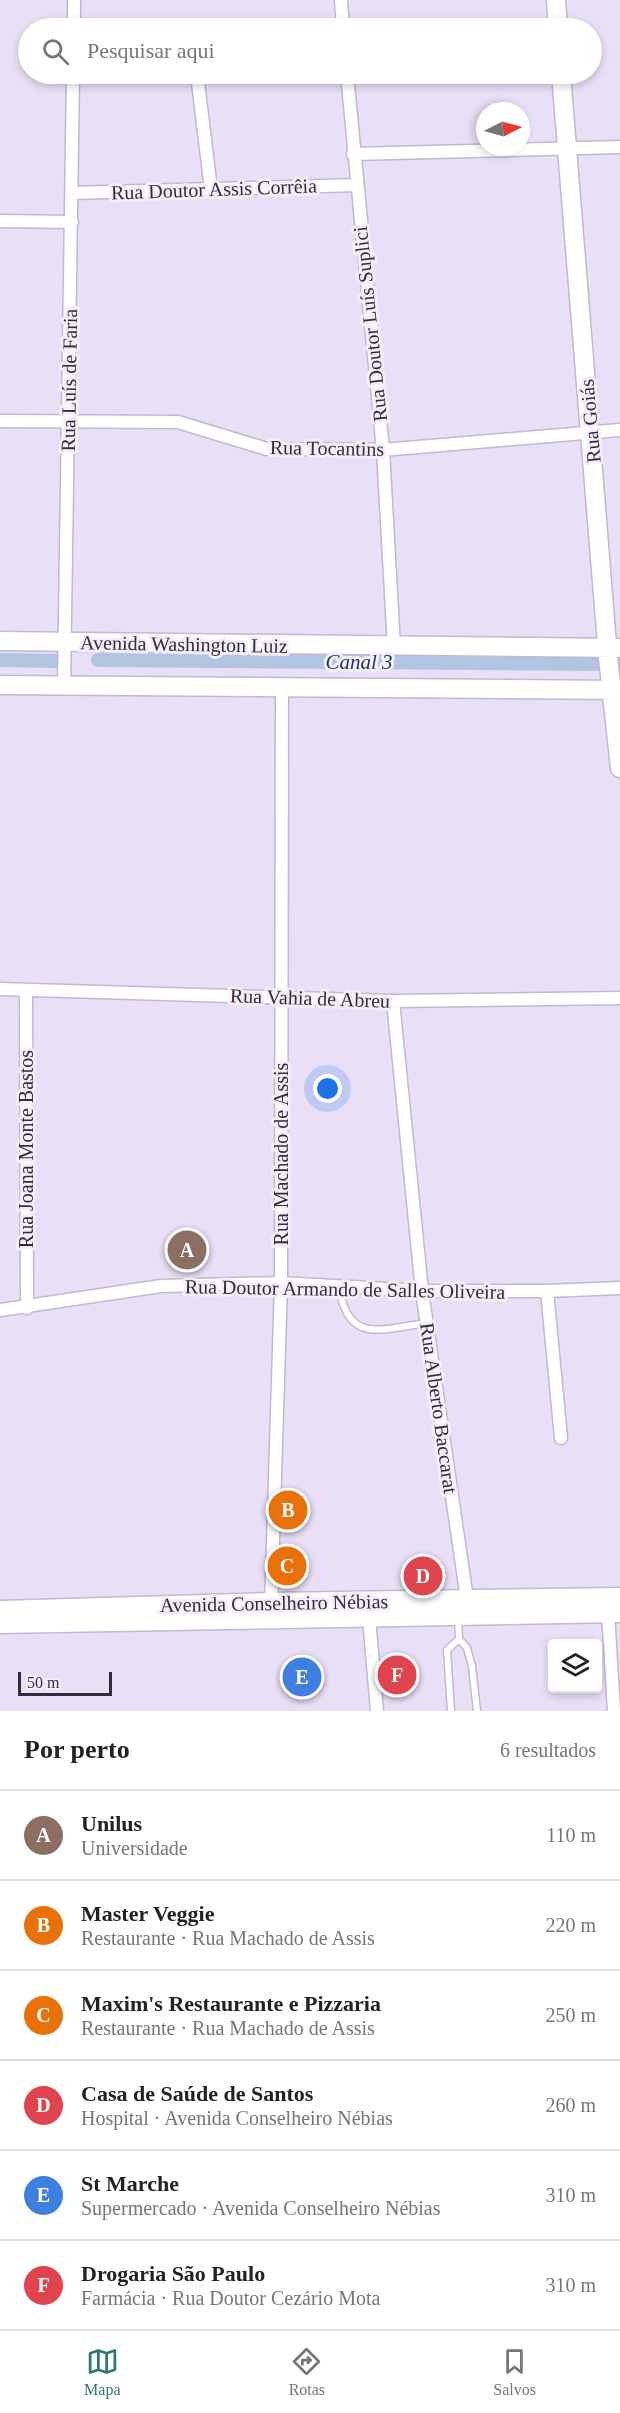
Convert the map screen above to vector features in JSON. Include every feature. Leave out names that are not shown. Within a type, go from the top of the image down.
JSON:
[{"type":"main road","points":[[556,0],[557,18]]},
{"type":"main road","name":"Rua Goiás","points":[[562,84],[612,651],[620,768]]},
{"type":"main road","name":"Avenida Washington Luiz","points":[[0,641],[612,651]]},
{"type":"main road","points":[[0,685],[282,689],[614,686]]},
{"type":"main road","name":"Avenida Conselheiro Nébias","points":[[2,1615],[271,1610],[467,1599],[620,1597]]},
{"type":"main road","name":"Avenida Conselheiro Nébias","points":[[271,1610],[369,1618],[614,1613]]},
{"type":"street","points":[[74,18],[75,0]]},
{"type":"street","points":[[341,0],[342,18]]},
{"type":"street","name":"Rua Luís de Faria","points":[[64,686],[73,84]]},
{"type":"street","points":[[198,84],[212,190]]},
{"type":"street","name":"Rua Doutor Luís Suplici","points":[[348,84],[383,450],[394,647]]},
{"type":"street","points":[[353,154],[620,147]]},
{"type":"street","name":"Rua Doutor Assis Corrêia","points":[[72,193],[357,185]]},
{"type":"street","points":[[0,221],[72,222]]},
{"type":"street","name":"Rua Tocantins","points":[[0,421],[178,422],[267,449],[383,450],[620,430]]},
{"type":"street","name":"Rua Machado de Assis","points":[[271,1610],[281,1283],[282,689]]},
{"type":"street","name":"Rua Vahia de Abreu","points":[[0,989],[393,1001],[620,998]]},
{"type":"street","name":"Rua Joana Monte Bastos","points":[[26,990],[27,1308]]},
{"type":"street","name":"Rua Alberto Baccarat","points":[[393,1001],[422,1291],[467,1599]]},
{"type":"street","name":"Rua Doutor Armando de Salles Oliveira","points":[[0,1310],[27,1308],[161,1286],[281,1283],[422,1291],[547,1291],[620,1288]]},
{"type":"street","points":[[547,1291],[561,1438]]},
{"type":"street","points":[[614,1613],[614,1711]]},
{"type":"street","points":[[369,1618],[377,1711]]},
{"type":"lane","points":[[339,1286],[342,1308],[350,1320],[361,1328],[427,1323]]},
{"type":"lane","points":[[458,1616],[459,1639],[467,1648],[472,1666],[477,1711]]},
{"type":"lane","points":[[451,1711],[447,1650],[459,1639]]},
{"type":"waterway","name":"Canal 3","points":[[0,660],[57,661]]},
{"type":"waterway","name":"Canal 3","points":[[98,660],[620,664]]},
{"type":"place","name":"Unilus","points":[[187,1250]]},
{"type":"place","name":"Master Veggie","points":[[288,1510]]},
{"type":"place","name":"Maxim's Restaurante e Pizzaria","points":[[287,1566]]},
{"type":"place","name":"Casa de Saúde de Santos","points":[[423,1576]]},
{"type":"place","name":"Drogaria São Paulo","points":[[397,1675]]},
{"type":"place","name":"St Marche","points":[[302,1677]]}]
